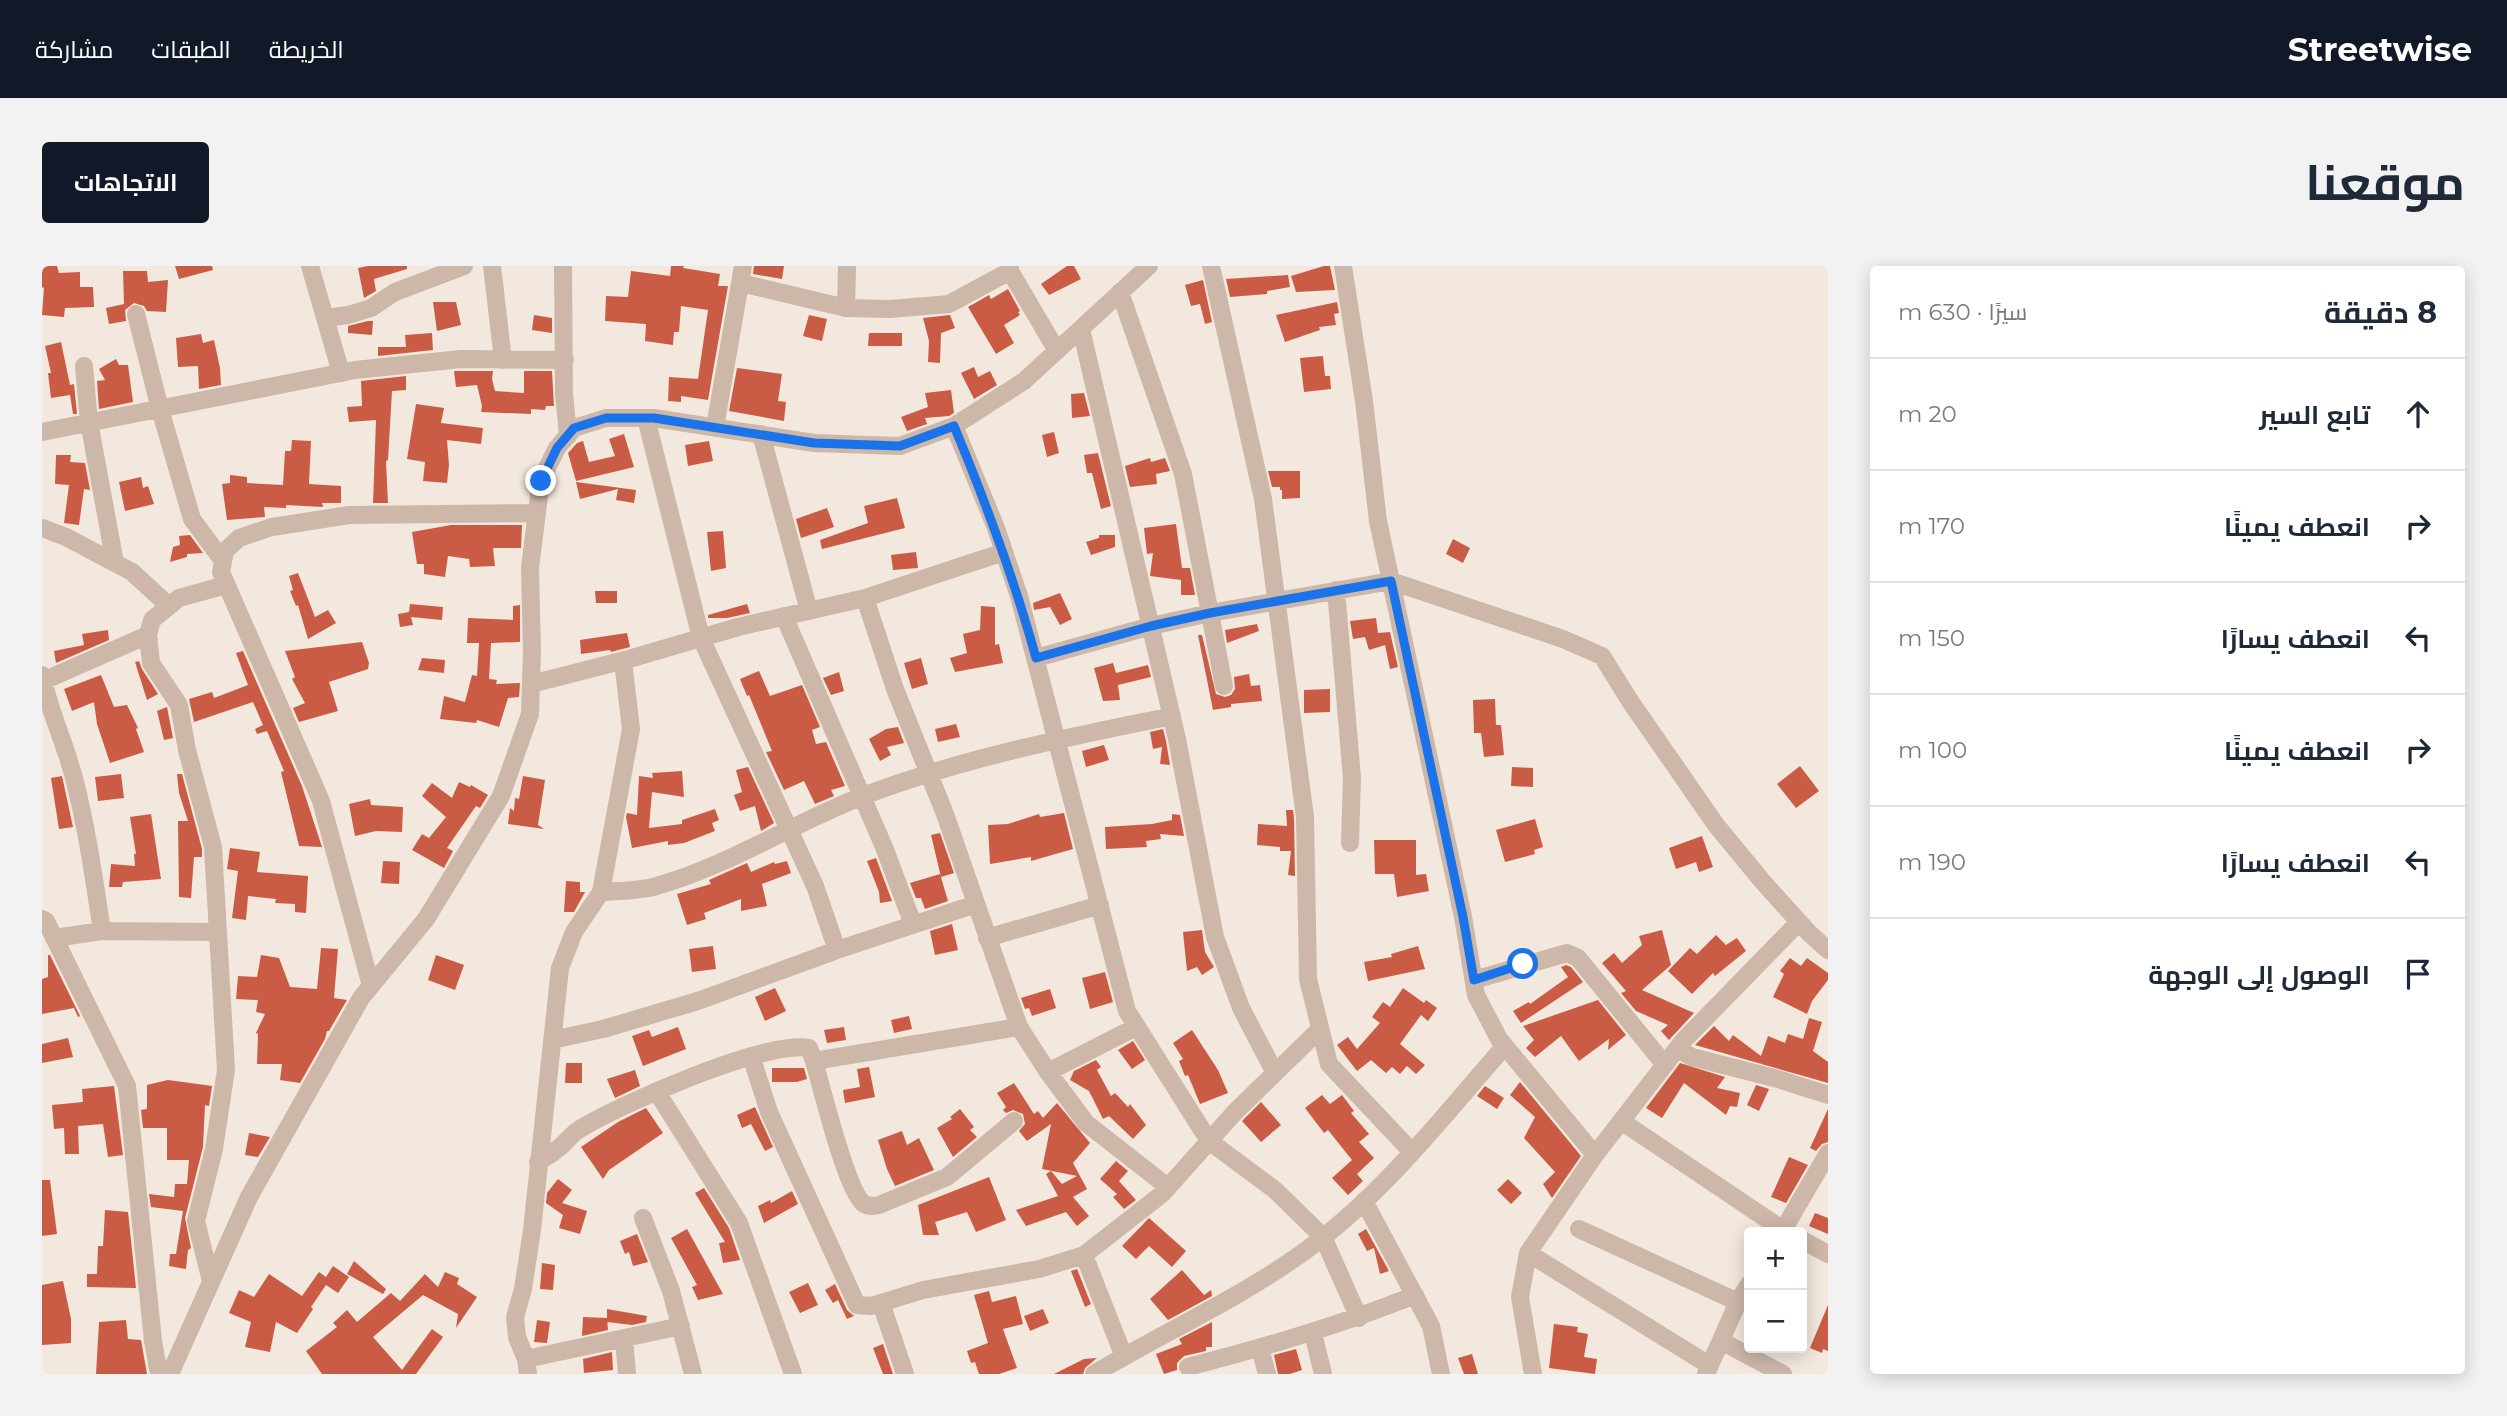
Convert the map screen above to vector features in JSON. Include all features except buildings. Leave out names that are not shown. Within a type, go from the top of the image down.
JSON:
[{"type":"street","points":[[310,266],[341,373]]},
{"type":"street","points":[[325,318],[371,308],[395,292],[464,266]]},
{"type":"street","points":[[492,266],[503,359]]},
{"type":"street","points":[[563,266],[564,393],[568,436]]},
{"type":"street","points":[[846,308],[847,266]]},
{"type":"street","points":[[170,1374],[249,1197],[361,998],[426,919],[501,796],[530,714],[530,568],[541,481],[557,448],[574,428],[606,418],[646,418],[814,443],[900,446],[954,426],[1024,381],[1149,266]]},
{"type":"street","points":[[1211,266],[1263,499],[1305,817],[1308,979],[1329,1064],[1411,1151]]},
{"type":"street","points":[[1343,266],[1364,401],[1378,521],[1463,917],[1476,996],[1499,1040],[1595,1156]]},
{"type":"street","points":[[715,427],[742,275],[846,308],[890,309],[949,304],[1010,269],[1057,351]]},
{"type":"street","points":[[1120,292],[1183,474],[1224,686]]},
{"type":"street","points":[[136,314],[192,519],[223,561]]},
{"type":"street","points":[[1081,329],[1172,716],[1216,937],[1241,1008],[1275,1073]]},
{"type":"street","points":[[42,432],[341,373],[461,359],[565,360]]},
{"type":"street","points":[[84,366],[89,422],[115,563]]},
{"type":"street","points":[[646,418],[701,638],[816,886],[837,950]]},
{"type":"street","points":[[954,426],[1019,596],[1127,1011],[1209,1141],[1275,1190],[1322,1237],[1359,1318]]},
{"type":"street","points":[[761,434],[809,611]]},
{"type":"street","points":[[371,986],[321,801],[221,572],[225,551],[239,538],[272,527],[349,515],[537,513]]},
{"type":"street","points":[[42,528],[66,537],[132,572],[169,606]]},
{"type":"street","points":[[531,684],[784,616],[865,598],[1004,552]]},
{"type":"street","points":[[1036,658],[1151,626],[1210,613],[1391,581],[1563,639],[1602,656],[1716,825],[1799,922],[1828,950]]},
{"type":"street","points":[[211,1281],[196,1221],[214,1149],[226,1070],[213,847],[187,750],[179,705],[151,663],[148,635],[152,620],[179,598],[226,585]]},
{"type":"street","points":[[1336,590],[1352,778],[1350,843]]},
{"type":"street","points":[[865,598],[895,689],[929,774],[1019,1027],[1048,1072],[1086,1122],[1168,1187]]},
{"type":"street","points":[[784,616],[914,924]]},
{"type":"street","points":[[102,931],[86,826],[73,774],[48,704],[43,678],[148,635]]},
{"type":"street","points":[[623,661],[631,729],[601,892],[574,932],[560,968],[523,1289],[515,1317],[517,1337],[527,1366],[624,1338],[681,1326]]},
{"type":"street","points":[[601,892],[652,887],[714,864],[862,797],[929,774],[1057,739],[1172,716]]},
{"type":"street","points":[[552,1040],[603,1029],[698,1001],[837,950],[975,904]]},
{"type":"street","points":[[987,938],[1100,905]]},
{"type":"street","points":[[42,919],[46,921],[127,1086],[153,1341],[159,1374]]},
{"type":"street","points":[[1533,1374],[1520,1297],[1528,1253],[1595,1156],[1676,1049],[1799,922]]},
{"type":"street","points":[[54,938],[102,931],[218,932]]},
{"type":"street","points":[[1474,980],[1567,953],[1578,958],[1665,1065]]},
{"type":"street","points":[[814,1061],[1019,1027]]},
{"type":"street","points":[[1048,1072],[1136,1027]]},
{"type":"street","points":[[751,1056],[769,1112],[857,1305],[870,1306],[923,1290],[1039,1269],[1084,1255],[1162,1194],[1209,1141],[1320,1029]]},
{"type":"street","points":[[538,1162],[556,1151],[577,1130],[627,1103],[751,1056],[797,1046],[808,1048],[814,1061],[850,1183],[861,1201],[868,1206],[879,1205],[947,1177],[1014,1121]]},
{"type":"street","points":[[1094,1374],[1208,1311],[1306,1251],[1375,1192],[1504,1046]]},
{"type":"street","points":[[1676,1049],[1728,1068],[1778,1079],[1828,1095]]},
{"type":"street","points":[[657,1092],[739,1223],[793,1374]]},
{"type":"street","points":[[1622,1121],[1777,1227]]},
{"type":"street","points":[[1787,1227],[1828,1153]]},
{"type":"street","points":[[1364,1201],[1432,1326],[1441,1374]]},
{"type":"street","points":[[643,1218],[671,1291],[693,1374]]},
{"type":"street","points":[[1579,1229],[1738,1302]]},
{"type":"street","points":[[1807,1243],[1828,1254]]},
{"type":"street","points":[[1528,1253],[1707,1370],[1745,1290]]},
{"type":"street","points":[[1084,1255],[1124,1357]]},
{"type":"street","points":[[1188,1367],[1313,1333],[1415,1295]]},
{"type":"street","points":[[881,1303],[905,1374]]},
{"type":"street","points":[[1313,1333],[1323,1374]]},
{"type":"street","points":[[624,1338],[627,1374]]},
{"type":"street","points":[[1721,1341],[1783,1374]]},
{"type":"street","points":[[1260,1348],[1267,1374]]},
{"type":"route","points":[[541,481],[557,448],[574,428],[606,418],[654,418],[814,443],[900,446],[954,426],[996,528],[1036,658],[1151,626],[1210,613],[1391,581],[1474,980],[1523,964]]}]
